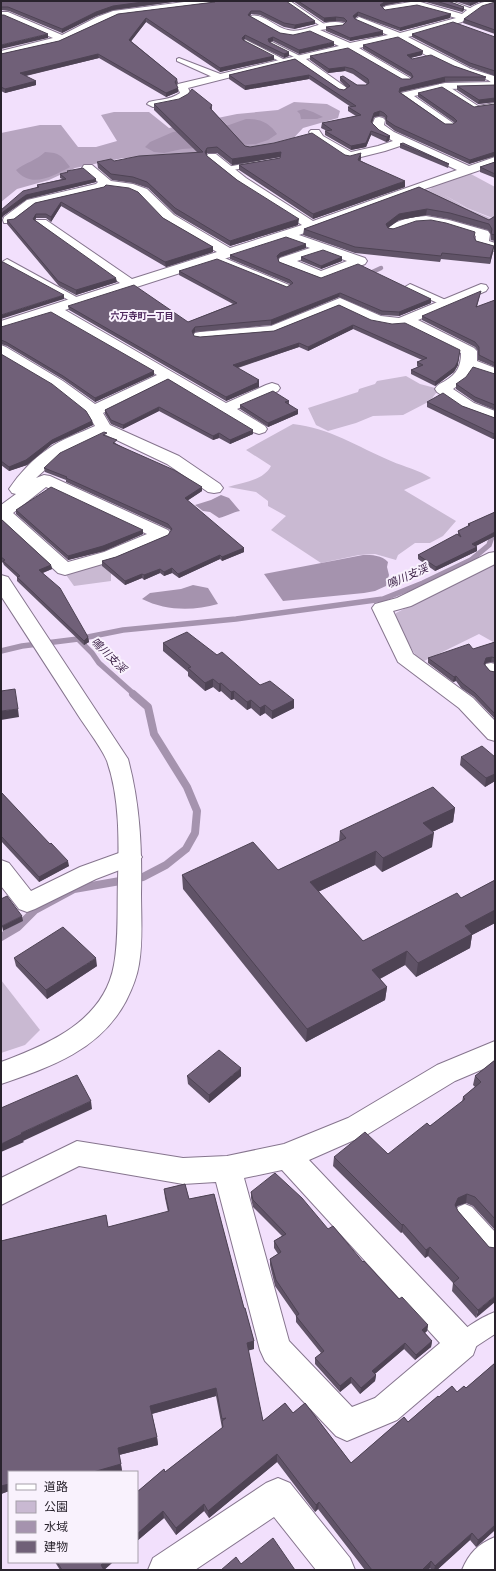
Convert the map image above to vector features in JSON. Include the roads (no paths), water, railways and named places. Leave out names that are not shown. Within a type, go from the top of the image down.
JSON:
[{"type":"street","points":[[1,54],[61,38],[116,13],[215,1]]},
{"type":"street","points":[[378,1],[390,9],[417,4],[463,17]]},
{"type":"street","points":[[153,104],[180,100],[186,94],[182,86],[284,61],[398,36],[451,22],[458,20],[478,6],[495,1]]},
{"type":"street","points":[[1,15],[5,14],[61,38]]},
{"type":"street","points":[[254,18],[284,32],[293,34],[330,52]]},
{"type":"street","points":[[358,20],[398,36],[465,70]]},
{"type":"street","points":[[293,34],[324,26],[340,25]]},
{"type":"street","points":[[312,30],[350,47],[406,80]]},
{"type":"street","points":[[299,58],[343,90]]},
{"type":"street","points":[[326,78],[339,76]]},
{"type":"street","points":[[449,125],[405,95],[442,86],[495,84]]},
{"type":"street","points":[[379,120],[378,125],[381,129],[393,137],[468,170]]},
{"type":"street","points":[[315,132],[318,138],[349,156],[381,149],[404,141]]},
{"type":"street","points":[[212,157],[242,181],[311,225]]},
{"type":"street","points":[[2,325],[228,253],[495,161]]},
{"type":"street","points":[[88,168],[105,181],[104,184]]},
{"type":"street","points":[[10,220],[31,203],[100,187],[104,184],[133,188],[143,192],[169,218],[228,253]]},
{"type":"street","points":[[394,230],[403,223],[428,219],[483,234],[482,243],[490,246]]},
{"type":"street","points":[[41,223],[130,284]]},
{"type":"street","points":[[285,234],[322,248]]},
{"type":"street","points":[[200,336],[263,331],[280,337],[350,307],[378,321],[388,323],[406,320],[480,288]]},
{"type":"street","points":[[53,309],[227,408],[259,429]]},
{"type":"street","points":[[406,320],[469,351],[469,363],[461,376],[452,384],[444,387],[443,389],[468,406],[495,417]]},
{"type":"street","points":[[1,350],[58,384],[94,411],[104,428],[173,460],[214,488]]},
{"type":"street","points":[[469,363],[495,373]]},
{"type":"street","points":[[94,411],[169,375]]},
{"type":"street","points":[[227,408],[272,388]]},
{"type":"street","points":[[1,510],[32,472],[54,452],[104,428]]},
{"type":"street","points":[[44,480],[162,534],[134,547],[104,558],[65,569],[1,510],[44,480]]},
{"type":"street","points":[[495,557],[404,602],[382,608],[405,658],[466,703],[495,734]]},
{"type":"street","points":[[1,581],[17,603],[65,678],[82,708],[117,759],[123,779],[127,806],[130,858],[128,965],[115,999],[92,1027],[54,1052],[1,1073]]},
{"type":"street","points":[[1,869],[27,903],[88,873],[130,858]]},
{"type":"street","points":[[1,1192],[77,1153],[183,1170],[227,1169],[287,1156],[358,1126],[446,1073],[495,1052]]},
{"type":"street","points":[[227,1169],[276,1350],[347,1425],[386,1409],[462,1344],[287,1156]]},
{"type":"street","points":[[165,1570],[278,1495],[338,1570]]},
{"type":"street","points":[[479,1570],[495,1554]]},
{"type":"lane","points":[[286,1],[324,26]]},
{"type":"lane","points":[[445,1],[472,10]]},
{"type":"lane","points":[[451,22],[465,28]]},
{"type":"lane","points":[[264,40],[299,58]]},
{"type":"lane","points":[[246,42],[284,61]]},
{"type":"lane","points":[[424,58],[436,55]]},
{"type":"lane","points":[[179,60],[220,77]]},
{"type":"lane","points":[[465,70],[490,78],[495,84]]},
{"type":"lane","points":[[442,86],[477,108],[495,105]]},
{"type":"lane","points":[[227,169],[270,161]]},
{"type":"lane","points":[[215,257],[286,287]]},
{"type":"lane","points":[[8,262],[77,301]]},
{"type":"lane","points":[[410,287],[445,304]]},
{"type":"lane","points":[[465,1213],[495,1247]]},
{"type":"lane","points":[[462,1344],[495,1322]]},
{"type":"water","points":[[304,109],[323,117],[317,119],[301,119],[300,114],[297,111]]},
{"type":"water","points":[[246,119],[260,120],[268,124],[277,134],[268,140],[256,144],[182,149],[164,153],[154,152],[145,147],[150,142],[173,132],[229,125]]},
{"type":"water","points":[[45,152],[60,155],[70,167],[49,177],[35,180],[22,176],[16,170],[38,157]]},
{"type":"water","points":[[221,495],[229,498],[240,511],[219,518],[210,512],[203,511],[195,505],[211,500]]},
{"type":"water","points":[[363,555],[373,555],[388,562],[387,567],[389,575],[386,586],[375,591],[364,593],[283,601],[264,574]]},
{"type":"water","points":[[193,585],[208,588],[218,604],[199,608],[180,609],[160,606],[142,599],[150,593],[181,589]]},
{"type":"waterway","points":[[366,275],[381,268]]},
{"type":"waterway","name":"鳴川支渓","points":[[78,639],[123,630],[236,619],[383,599],[423,583],[471,560],[489,545],[495,528]]},
{"type":"waterway","points":[[1,651],[22,646],[78,639]]},
{"type":"waterway","name":"鳴川支渓","points":[[78,639],[92,653],[99,663],[135,695]]},
{"type":"waterway","name":"鳴川支渓","points":[[1,937],[18,927],[35,910],[74,889],[143,877],[166,865],[186,849],[195,833],[197,811],[187,787],[154,734],[148,707],[133,694]]},
{"type":"district","name":"六万寺町一丁目","points":[[142,315]]}]
